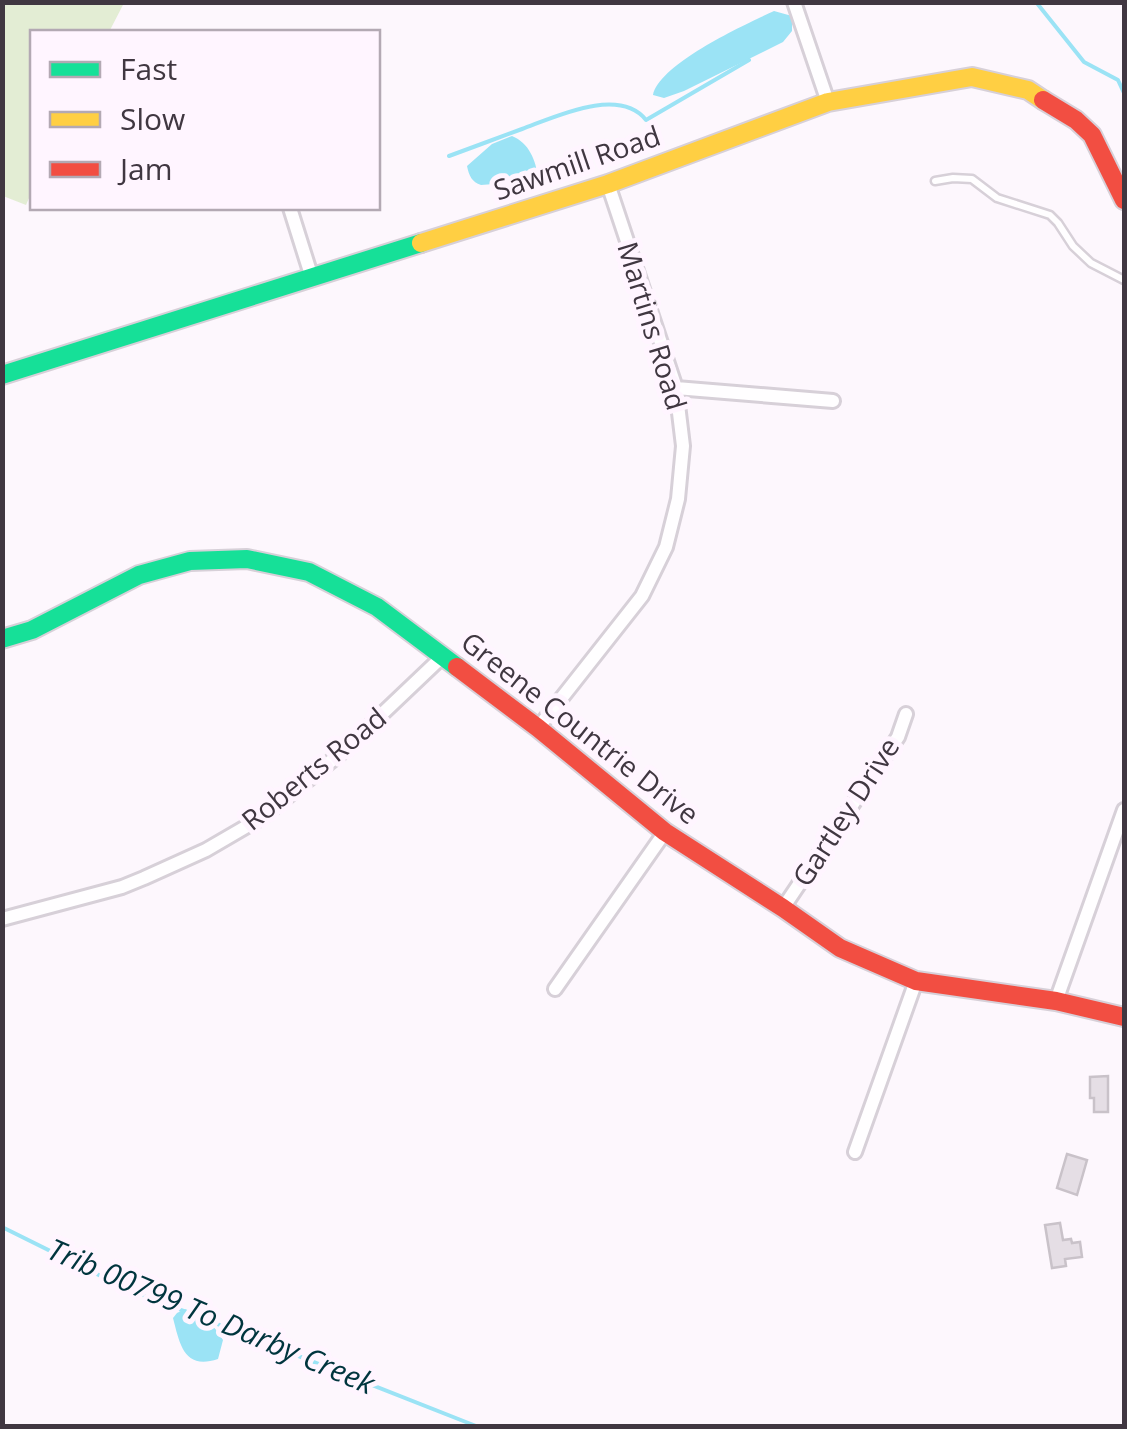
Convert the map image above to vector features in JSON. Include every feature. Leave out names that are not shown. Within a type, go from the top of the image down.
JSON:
[{"type":"street","points":[[794,2],[828,102]]},
{"type":"street","name":"Sawmill Road","points":[[2,375],[608,184],[828,102],[972,76],[1028,90],[1076,120],[1092,135],[1124,200]]},
{"type":"street","name":"Martins Road","points":[[538,728],[642,596],[666,547],[681,477],[683,446],[676,388],[608,184]]},
{"type":"street","points":[[291,210],[312,278]]},
{"type":"street","points":[[676,388],[834,401]]},
{"type":"street","name":"Greene Countrie Drive","points":[[2,639],[32,630],[139,575],[190,561],[247,559],[309,572],[378,608],[538,728],[665,832],[840,948],[916,981],[1056,1000],[1124,1017]]},
{"type":"street","name":"Roberts Road","points":[[2,918],[133,882],[206,850],[261,818],[340,753],[443,656]]},
{"type":"street","name":"Gartley Drive","points":[[783,908],[898,737],[906,714]]},
{"type":"street","points":[[1056,1000],[1124,810]]},
{"type":"street","points":[[555,989],[665,832]]},
{"type":"street","points":[[855,1152],[916,981]]},
{"type":"lane","points":[[935,181],[972,179],[997,198],[1050,215],[1072,246],[1091,263],[1124,280]]},
{"type":"green space","points":[[2,3],[124,3],[110,30],[30,30],[30,196],[26,205],[3,196]]},
{"type":"water","points":[[774,11],[792,16],[792,31],[783,42],[684,91],[664,98],[653,95],[659,83],[686,58]]},
{"type":"water","points":[[512,136],[531,153],[538,178],[481,185],[475,182],[467,166],[492,144]]},
{"type":"water","points":[[185,1309],[203,1317],[220,1335],[223,1340],[218,1359],[198,1361],[185,1353],[173,1318]]},
{"type":"building","points":[[1108,1076],[1108,1112],[1094,1112],[1090,1077]]},
{"type":"building","points":[[1067,1154],[1087,1160],[1077,1195],[1057,1188]]},
{"type":"building","points":[[1060,1223],[1063,1240],[1080,1242],[1082,1257],[1065,1259],[1066,1266],[1052,1268],[1045,1225]]},
{"type":"waterway","points":[[1036,2],[1084,62],[1118,80],[1124,93]]},
{"type":"waterway","points":[[449,156],[586,107],[620,105],[646,120],[749,60]]},
{"type":"waterway","name":"Trib 00799 To Darby Creek","points":[[2,1227],[127,1289],[184,1311]]},
{"type":"waterway","name":"Trib 00799 To Darby Creek","points":[[202,1318],[476,1426]]},
{"type":"traffic: fast","points":[[2,375],[421,243]]},
{"type":"traffic: fast","points":[[2,639],[32,630],[139,575],[190,561],[247,559],[309,572],[377,607],[457,667]]},
{"type":"traffic: slow","points":[[421,243],[608,184],[828,102],[972,77],[1028,90],[1043,100]]},
{"type":"traffic: jam","points":[[1043,100],[1092,135],[1124,200]]},
{"type":"traffic: jam","points":[[457,667],[665,832],[840,948],[916,981],[1056,1001],[1124,1017]]}]
